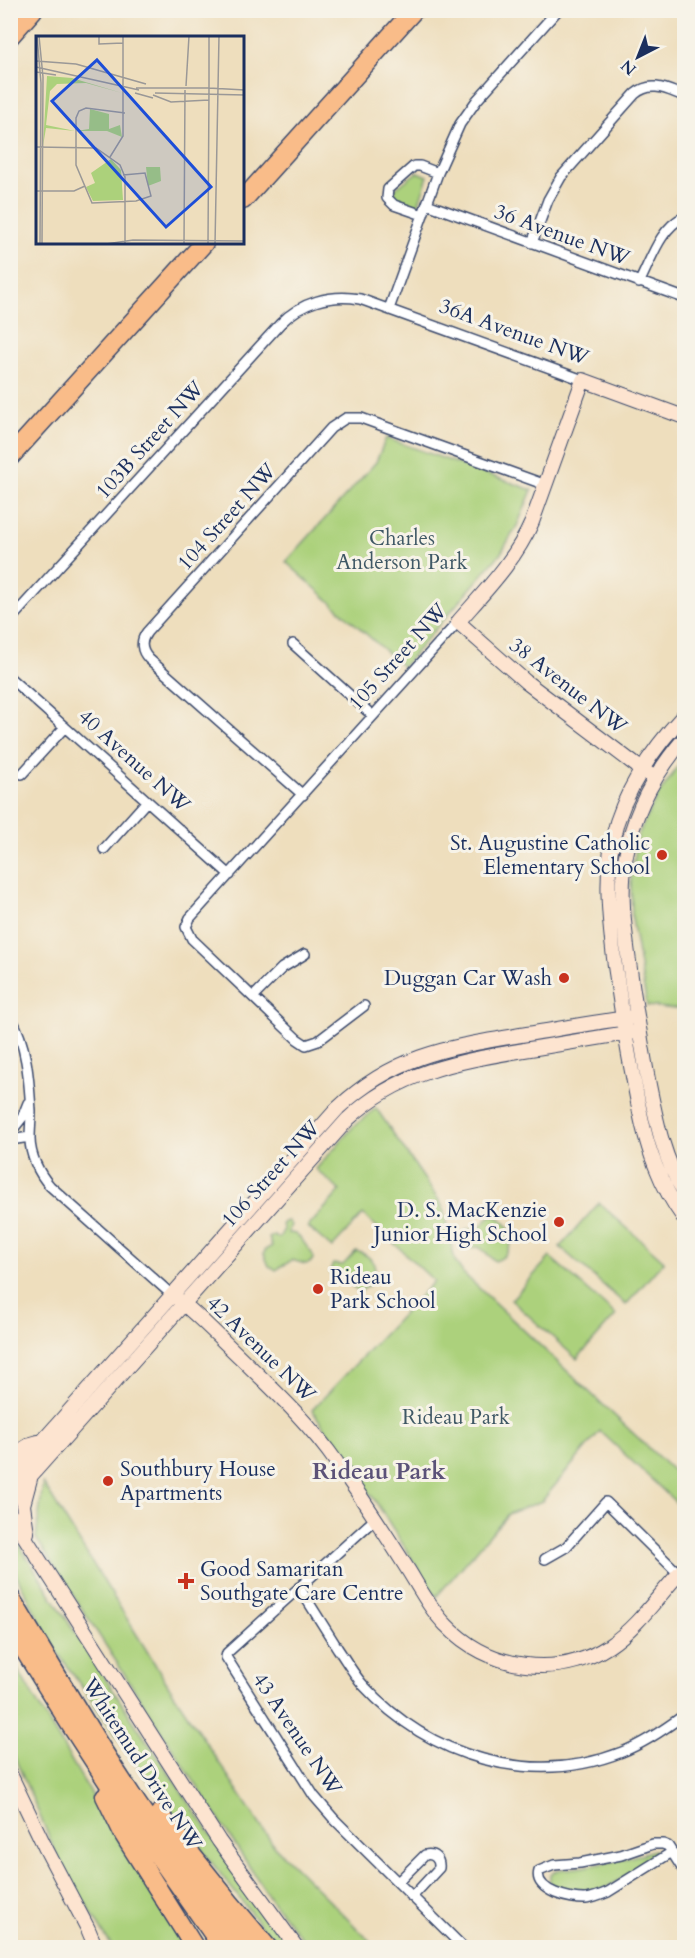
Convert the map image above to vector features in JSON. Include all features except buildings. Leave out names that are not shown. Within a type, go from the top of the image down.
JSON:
[{"type":"highway","points":[[10,36],[33,10]]},
{"type":"highway","points":[[244,199],[414,10]]},
{"type":"highway","points":[[10,458],[203,244]]},
{"type":"highway","name":"Whitemud Drive NW","points":[[10,1597],[120,1801],[223,1947]]},
{"type":"highway","name":"Whitemud Drive NW","points":[[10,1627],[183,1868],[246,1947]]},
{"type":"highway","points":[[75,1719],[124,1835],[195,1947]]},
{"type":"highway","points":[[75,1719],[268,1947]]},
{"type":"street","points":[[389,309],[452,138],[470,108],[558,10]]},
{"type":"street","points":[[532,243],[548,200],[561,177],[635,94],[645,87],[658,87],[684,96]]},
{"type":"street","points":[[423,215],[394,205],[388,200],[386,194],[390,186],[414,166],[438,173]]},
{"type":"street","name":"36 Avenue NW","points":[[427,204],[684,298]]},
{"type":"street","points":[[639,283],[665,234],[673,223],[684,217]]},
{"type":"street","name":"36A Avenue NW","points":[[326,299],[343,297],[360,299],[684,417]]},
{"type":"street","name":"103B Street NW","points":[[10,620],[280,324],[297,310],[326,299]]},
{"type":"street","name":"105 Street NW","points":[[253,997],[188,934],[186,927],[190,918],[458,622],[518,551],[532,522],[583,380]]},
{"type":"street","name":"104 Street NW","points":[[303,795],[149,659],[142,646],[147,632],[331,428],[346,418],[361,418],[546,485]]},
{"type":"street","name":"38 Avenue NW","points":[[458,622],[519,676],[641,770],[655,778]]},
{"type":"street","points":[[293,644],[373,716]]},
{"type":"street","name":"40 Avenue NW","points":[[10,678],[230,875]]},
{"type":"street","points":[[630,1018],[609,919],[611,852],[617,823],[641,770],[684,714]]},
{"type":"street","points":[[22,774],[64,727]]},
{"type":"street","points":[[684,739],[655,778],[637,812],[625,856],[622,888],[630,1018],[639,1109],[655,1166],[684,1218]]},
{"type":"street","points":[[104,849],[147,801]]},
{"type":"street","points":[[305,954],[282,968],[253,997],[297,1039],[306,1045],[318,1041],[364,1006]]},
{"type":"street","name":"42 Avenue NW","points":[[10,1016],[18,1030],[24,1052],[30,1098],[32,1149],[39,1170],[50,1186],[184,1304],[303,1420],[336,1460],[376,1518],[434,1610],[458,1636],[478,1649],[504,1661],[524,1665],[548,1666],[585,1658],[607,1647],[631,1627],[683,1573]]},
{"type":"street","name":"106 Street NW","points":[[10,1478],[338,1108],[377,1077],[409,1061],[444,1049],[630,1018]]},
{"type":"street","points":[[632,1033],[662,1143],[684,1192]]},
{"type":"street","name":"106 Street NW","points":[[10,1499],[348,1119],[385,1090],[406,1078],[462,1061],[632,1033]]},
{"type":"street","points":[[10,1133],[22,1118],[30,1098]]},
{"type":"street","points":[[10,1140],[30,1137]]},
{"type":"street","points":[[10,1457],[31,1444],[43,1441]]},
{"type":"street","points":[[29,1541],[23,1505],[31,1476]]},
{"type":"street","points":[[545,1558],[566,1547],[606,1502],[683,1573]]},
{"type":"street","points":[[10,1514],[219,1841],[297,1947]]},
{"type":"street","points":[[376,1518],[299,1587],[353,1671],[375,1697],[404,1723],[459,1753],[494,1763],[559,1767],[582,1764],[633,1747],[684,1715]]},
{"type":"street","name":"43 Avenue NW","points":[[299,1587],[227,1653],[227,1661],[306,1786],[334,1819],[464,1947]]},
{"type":"street","points":[[10,1774],[96,1947]]},
{"type":"street","points":[[670,1849],[598,1897],[575,1899],[555,1893],[545,1888],[538,1875],[539,1871],[546,1867],[604,1858],[658,1844],[670,1849],[684,1871]]},
{"type":"street","points":[[398,1882],[425,1855],[436,1857],[439,1861],[439,1868],[412,1896]]},
{"type":"street","points":[[88,1929],[103,1947]]},
{"type":"green space","points":[[417,172],[428,176],[417,209],[395,198],[395,189]]},
{"type":"green space","name":"Charles Anderson Park","points":[[386,438],[532,490],[517,526],[501,553],[403,667],[286,562],[376,462]]},
{"type":"green space","points":[[684,758],[684,1010],[647,1006],[632,919],[631,880],[638,835],[658,795]]},
{"type":"green space","name":"Rideau Park","points":[[376,1108],[442,1205],[455,1261],[463,1273],[684,1481],[684,1510],[600,1431],[542,1501],[508,1514],[436,1597],[378,1505],[312,1410],[434,1281],[363,1214],[332,1248],[308,1227],[340,1191],[316,1169],[353,1127]]},
{"type":"green space","points":[[599,1203],[664,1261],[626,1305],[560,1247]]},
{"type":"green space","points":[[491,1215],[505,1223],[511,1237],[508,1251],[495,1261],[479,1247],[468,1248],[462,1243],[461,1237],[467,1229],[478,1229]]},
{"type":"green space","points":[[288,1221],[291,1225],[288,1233],[299,1237],[312,1253],[313,1259],[310,1263],[305,1264],[292,1260],[276,1270],[269,1266],[264,1254],[265,1250],[272,1246],[269,1238],[274,1235],[279,1238],[284,1229],[282,1225]]},
{"type":"green space","points":[[356,1251],[370,1259],[375,1270],[371,1282],[359,1292],[343,1278],[335,1279],[329,1272],[333,1264],[343,1265]]},
{"type":"green space","points":[[550,1257],[616,1315],[577,1359],[511,1300]]},
{"type":"green space","points":[[43,1483],[168,1685],[274,1846],[376,1947],[309,1947],[271,1900],[36,1538]]},
{"type":"green space","points":[[10,1530],[147,1742],[291,1947],[277,1947],[144,1775],[53,1646],[11,1565]]},
{"type":"green space","points":[[10,1657],[185,1947],[112,1947],[59,1860],[11,1749]]},
{"type":"green space","points":[[654,1850],[658,1852],[656,1856],[619,1881],[592,1893],[578,1895],[564,1892],[551,1885],[550,1882],[551,1874],[557,1870],[606,1863]]},
{"type":"place","name":"St. Augustine Catholic Elementary School","points":[[662,855]]},
{"type":"place","name":"Duggan Car Wash","points":[[564,978]]},
{"type":"place","name":"D. S. MacKenzie Junior High School","points":[[559,1222]]},
{"type":"place","name":"Rideau Park School","points":[[318,1289]]},
{"type":"place","name":"Southbury House Apartments","points":[[108,1481]]},
{"type":"place","name":"Good Samaritan Southgate Care Centre","points":[[186,1581]]},
{"type":"district","name":"Rideau Park","points":[[379,1471]]}]
